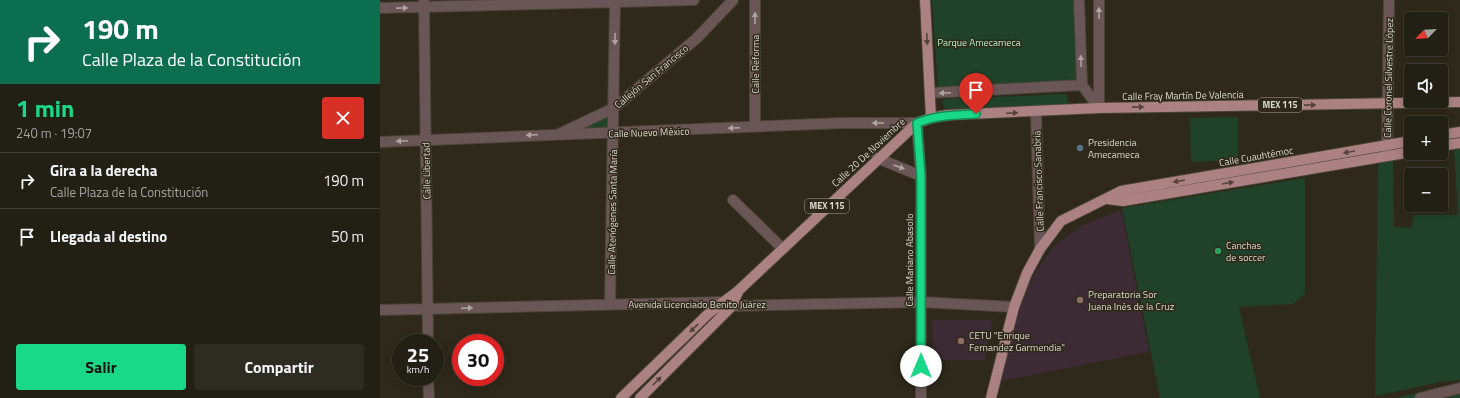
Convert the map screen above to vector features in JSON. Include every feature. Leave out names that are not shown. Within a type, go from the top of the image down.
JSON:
[{"type":"main road","points":[[925,0],[931,118]]},
{"type":"main road","name":"Calle Fray Martín De Valencia","points":[[1099,108],[1460,102]]},
{"type":"main road","name":"MEX 115","points":[[931,118],[947,115],[1099,108]]},
{"type":"main road","name":"Calle 20 De Noviembre","points":[[640,398],[738,291],[877,158],[917,123],[931,118]]},
{"type":"main road","points":[[1448,134],[1460,132]]},
{"type":"main road","name":"Calle Cuauhtémoc","points":[[990,398],[1014,306],[1027,273],[1040,249],[1061,221],[1120,191],[1404,142]]},
{"type":"main road","points":[[1106,199],[1123,201],[1404,153]]},
{"type":"main road","points":[[1297,161],[1299,171]]},
{"type":"main road","points":[[1206,176],[1208,186]]},
{"type":"main road","name":"Calle 20 De Noviembre","points":[[621,398],[710,313],[727,304]]},
{"type":"street","points":[[380,8],[424,4],[694,0]]},
{"type":"street","name":"Callejón San Francisco","points":[[558,134],[614,108],[697,38],[733,0]]},
{"type":"street","name":"Calle Reforma","points":[[755,0],[755,127]]},
{"type":"street","points":[[1079,0],[1082,85],[1099,108]]},
{"type":"street","points":[[1099,0],[1099,108]]},
{"type":"street","name":"Calle Coronel Silvestre López","points":[[1387,156],[1389,0]]},
{"type":"street","name":"Calle Atenógenes Santa María","points":[[610,303],[615,1]]},
{"type":"street","name":"Calle Libertad","points":[[424,4],[428,334]]},
{"type":"street","points":[[930,94],[1082,85]]},
{"type":"street","name":"Calle Francisco Sanabria","points":[[1036,112],[1040,249]]},
{"type":"street","name":"Calle Nuevo México","points":[[380,142],[844,123],[917,123]]},
{"type":"street","name":"Calle Mariano Abasolo","points":[[917,123],[921,176],[921,398]]},
{"type":"street","points":[[877,158],[921,176]]},
{"type":"street","points":[[733,200],[783,249]]},
{"type":"street","name":"Avenida Licenciado Benito Juárez","points":[[380,310],[610,303],[727,304],[920,302],[1014,306]]},
{"type":"street","points":[[428,386],[428,398]]},
{"type":"street","points":[[1420,398],[1460,388]]},
{"type":"shaded area","name":"Preparatoria Sor Juana Inés de la Cruz","points":[[1121,210],[1149,352],[1002,381],[1007,353],[1018,311],[1035,272],[1055,245],[1083,225]]},
{"type":"shaded area","name":"CETU \"Enrique Fernandez Garmendia\"","points":[[932,320],[992,320],[985,360],[933,360]]},
{"type":"green space","name":"Parque Amecameca","points":[[932,0],[1076,0],[1078,81],[938,87]]},
{"type":"green space","points":[[1066,94],[1068,101],[1066,104],[945,109],[942,102],[944,99]]},
{"type":"green space","points":[[610,112],[608,131],[563,133]]},
{"type":"green space","points":[[1238,117],[1238,160],[1191,162],[1190,118]]},
{"type":"green space","points":[[1460,149],[1460,380],[1440,382],[1375,396],[1378,164],[1393,160],[1394,227],[1411,228],[1414,215],[1458,215],[1454,150]]},
{"type":"green space","name":"Canchas de soccer","points":[[1305,178],[1305,294],[1293,304],[1239,307],[1260,398],[1160,398],[1122,208]]},
{"type":"green space","points":[[1460,385],[1460,398],[1396,398],[1441,387]]},
{"type":"place","name":"Presidencia Amecameca","points":[[1080,148]]},
{"type":"place","name":"Canchas de soccer","points":[[1218,251]]},
{"type":"place","name":"Preparatoria Sor Juana Inés de la Cruz","points":[[1080,300]]},
{"type":"place","name":"CETU \"Enrique Fernandez Garmendia\"","points":[[961,341]]},
{"type":"route","points":[[921,366],[921,176],[917,123],[931,118],[947,115],[976,114]]}]
